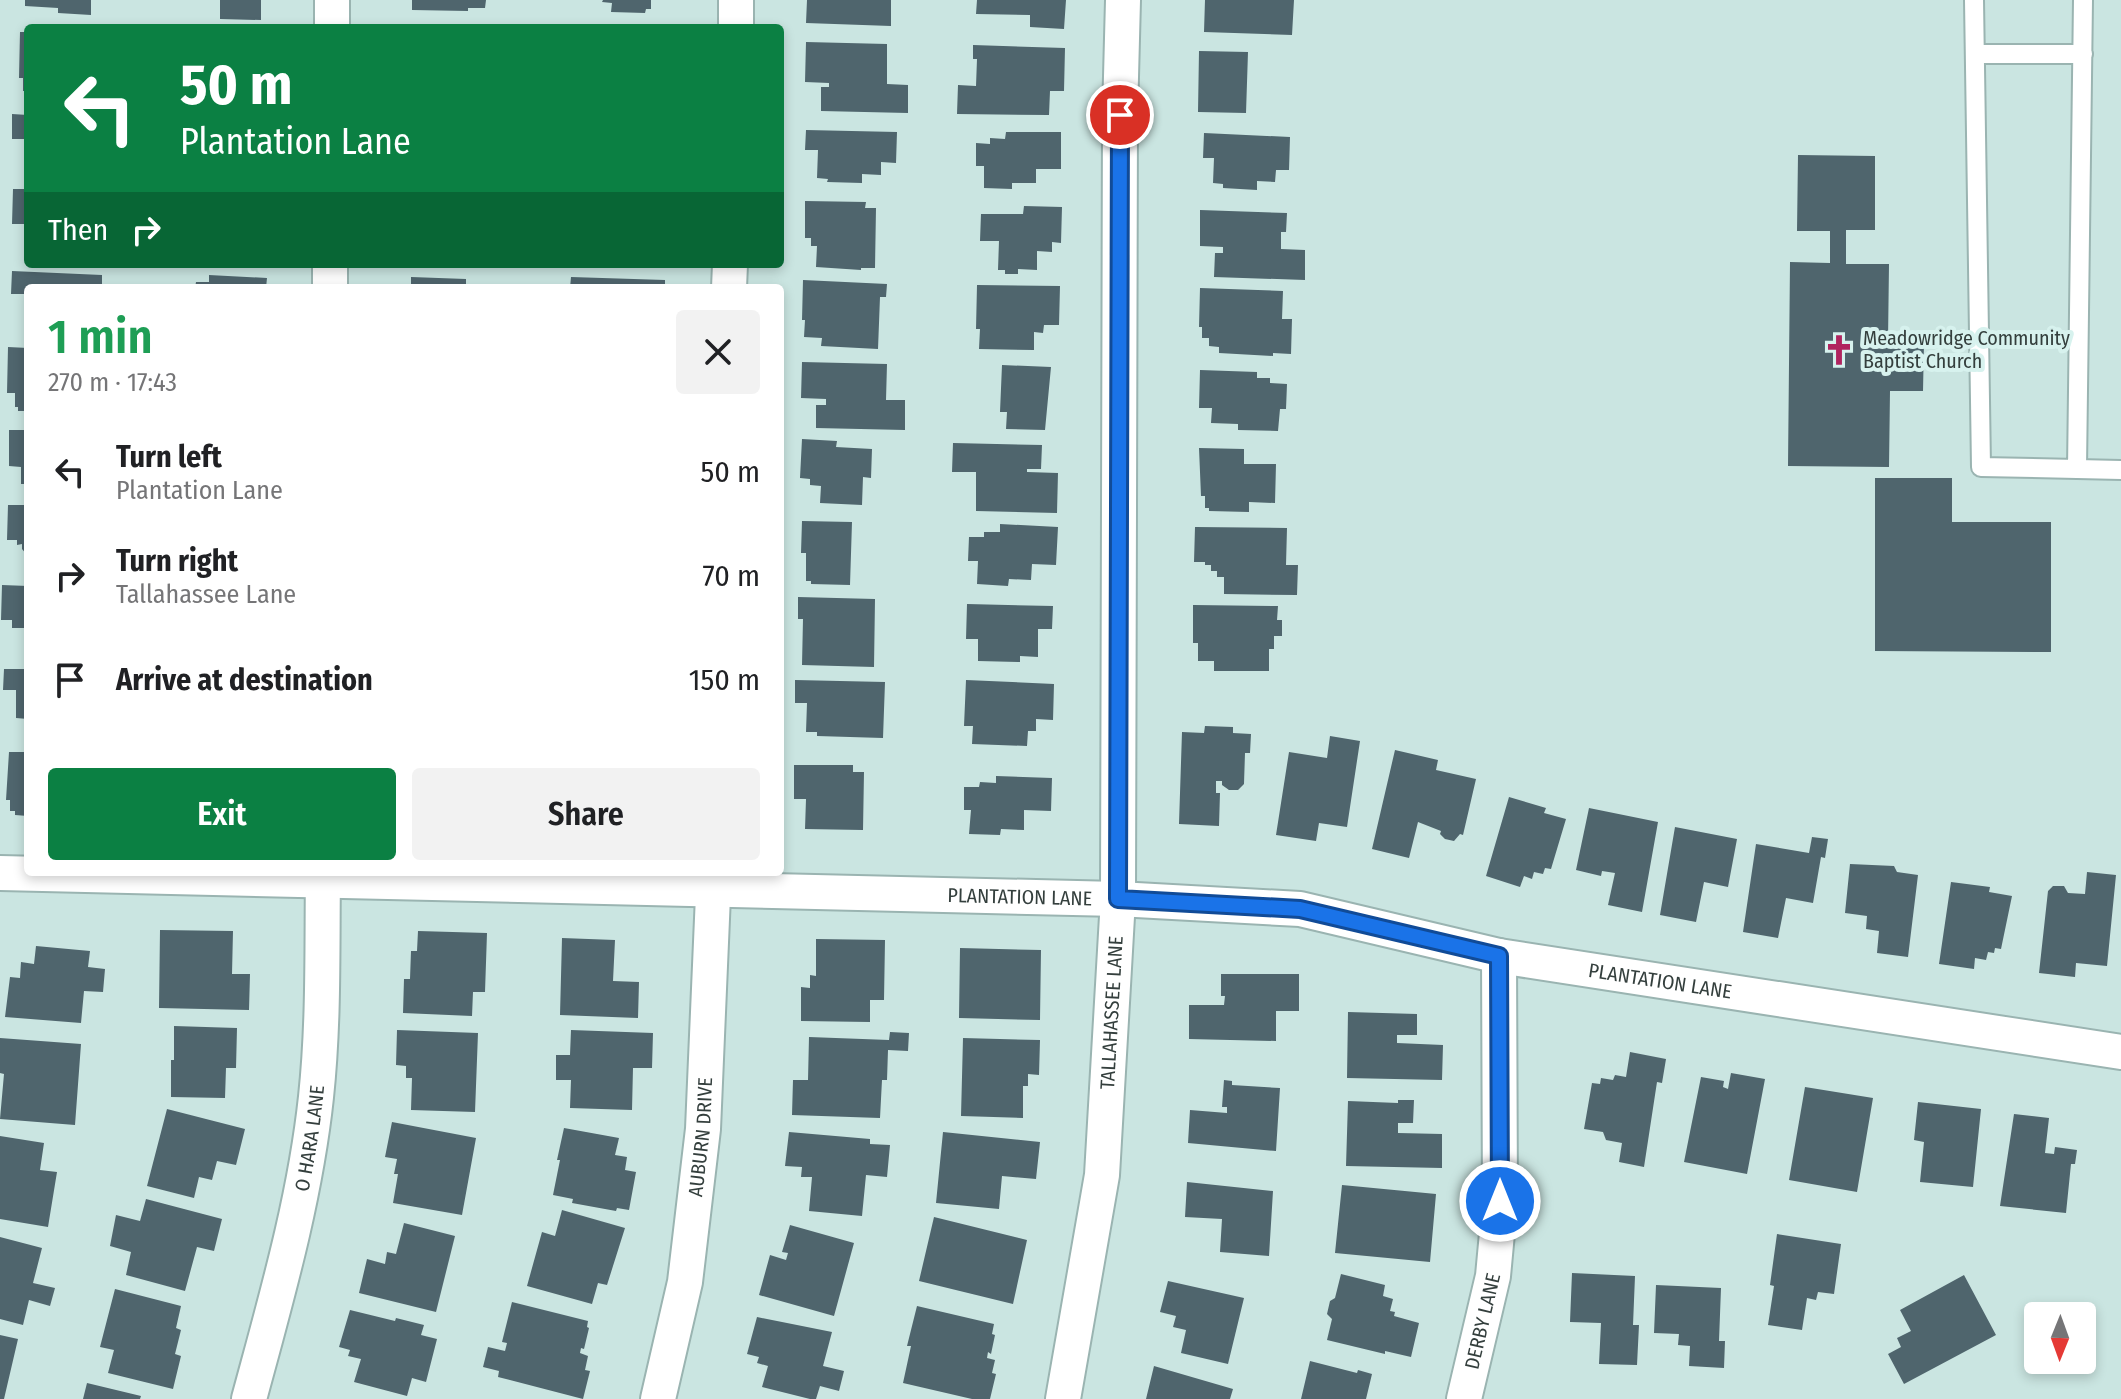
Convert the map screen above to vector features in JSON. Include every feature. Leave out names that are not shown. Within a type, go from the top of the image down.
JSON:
[{"type":"street","points":[[332,0],[332,24]]},
{"type":"street","points":[[736,0],[736,24]]},
{"type":"street","name":"TALLAHASSEE LANE","points":[[1063,1399],[1102,1175],[1118,899],[1123,0]]},
{"type":"street","name":"PLANTATION LANE","points":[[0,873],[24,873]]},
{"type":"street","name":"PLANTATION LANE","points":[[323,876],[714,881],[1300,909],[1499,956],[2121,1052]]},
{"type":"street","name":"O HARA LANE","points":[[249,1399],[296,1226],[316,1099],[322,1027],[323,876]]},
{"type":"street","name":"AUBURN DRIVE","points":[[658,1399],[685,1282],[703,1129],[714,881]]},
{"type":"street","name":"DERBY LANE","points":[[1464,1399],[1493,1276],[1500,1201],[1499,956]]},
{"type":"lane","points":[[1974,0],[1981,467],[2121,470]]},
{"type":"lane","points":[[2077,469],[2083,0]]},
{"type":"lane","points":[[1975,54],[2083,54]]},
{"type":"building","points":[[25,0],[91,0],[91,15],[58,13],[58,8],[25,6]]},
{"type":"building","points":[[220,0],[261,0],[261,20],[220,19]]},
{"type":"building","points":[[412,0],[486,0],[485,8],[468,8],[468,11],[412,10]]},
{"type":"building","points":[[603,0],[651,0],[651,9],[646,9],[645,13],[611,12],[612,3]]},
{"type":"building","points":[[807,0],[891,0],[891,26],[806,23]]},
{"type":"building","points":[[977,0],[1066,0],[1064,29],[1030,27],[1030,15],[976,14]]},
{"type":"building","points":[[1205,0],[1294,0],[1292,35],[1204,32]]},
{"type":"building","points":[[20,32],[24,32],[24,91],[23,78],[19,78]]},
{"type":"building","points":[[806,42],[887,44],[887,84],[908,85],[908,113],[821,111],[821,87],[829,87],[829,83],[805,82]]},
{"type":"building","points":[[973,45],[1065,48],[1064,91],[1050,91],[1049,115],[957,114],[958,85],[976,86],[977,59],[973,59]]},
{"type":"building","points":[[1199,51],[1248,52],[1246,113],[1198,112]]},
{"type":"building","points":[[12,114],[24,115],[24,139],[12,139]]},
{"type":"building","points":[[806,130],[897,132],[896,163],[881,162],[881,175],[862,174],[862,183],[827,182],[828,179],[817,178],[818,150],[805,150]]},
{"type":"building","points":[[1006,132],[1061,132],[1061,169],[1036,169],[1036,183],[1012,183],[1012,189],[984,188],[984,166],[976,166],[976,143],[990,144],[990,138],[1005,139]]},
{"type":"building","points":[[1204,133],[1290,137],[1289,170],[1276,170],[1275,182],[1257,181],[1257,190],[1223,188],[1223,184],[1213,183],[1214,158],[1203,158]]},
{"type":"building","points":[[1798,155],[1875,156],[1875,230],[1846,230],[1846,264],[1889,264],[1888,341],[1924,342],[1923,391],[1890,391],[1889,467],[1788,466],[1790,262],[1830,263],[1830,231],[1797,231]]},
{"type":"building","points":[[13,189],[24,189],[24,224],[12,224]]},
{"type":"building","points":[[805,201],[866,202],[865,208],[876,208],[875,268],[816,267],[817,246],[811,246],[811,238],[805,238]]},
{"type":"building","points":[[1024,206],[1062,207],[1061,243],[1052,242],[1052,252],[1037,251],[1037,270],[1018,269],[1018,274],[1005,274],[1005,270],[998,270],[999,241],[980,241],[981,214],[1023,214]]},
{"type":"building","points":[[1200,210],[1287,213],[1286,232],[1281,232],[1281,249],[1305,250],[1305,280],[1214,277],[1215,253],[1223,253],[1223,247],[1200,246]]},
{"type":"building","points":[[12,271],[102,275],[102,284],[24,284],[24,294],[11,294]]},
{"type":"building","points":[[209,275],[267,278],[266,284],[196,284],[209,282]]},
{"type":"building","points":[[411,277],[466,279],[466,284],[411,284]]},
{"type":"building","points":[[571,277],[665,280],[665,284],[570,284]]},
{"type":"building","points":[[803,280],[887,284],[886,297],[880,297],[878,349],[821,346],[822,338],[804,337]]},
{"type":"building","points":[[977,285],[1060,286],[1059,325],[1044,325],[1043,333],[1034,332],[1034,350],[979,349]]},
{"type":"building","points":[[1200,288],[1283,291],[1282,319],[1292,319],[1291,354],[1219,353],[1219,347],[1209,346],[1209,338],[1202,338],[1202,327],[1199,327]]},
{"type":"building","points":[[8,347],[24,348],[24,411],[18,411],[15,407],[15,393],[7,393]]},
{"type":"building","points":[[802,362],[887,364],[886,400],[905,400],[905,430],[816,428],[816,405],[826,405],[826,399],[801,398]]},
{"type":"building","points":[[1002,365],[1051,367],[1045,430],[1006,429],[1007,412],[1000,412]]},
{"type":"building","points":[[1200,370],[1257,372],[1257,378],[1270,378],[1270,383],[1287,384],[1286,409],[1280,409],[1278,431],[1238,430],[1238,424],[1211,423],[1212,408],[1199,408]]},
{"type":"building","points":[[9,430],[24,430],[24,484],[21,484],[21,467],[9,466]]},
{"type":"building","points":[[802,439],[837,441],[836,447],[872,449],[871,478],[863,477],[862,505],[820,503],[821,486],[810,485],[810,479],[800,478]]},
{"type":"building","points":[[953,443],[1042,445],[1041,469],[1027,469],[1027,472],[1058,473],[1057,513],[976,511],[976,472],[952,472]]},
{"type":"building","points":[[1199,448],[1244,449],[1244,464],[1276,464],[1275,503],[1249,502],[1249,512],[1209,511],[1205,508],[1205,496],[1201,496]]},
{"type":"building","points":[[1875,478],[1952,478],[1952,522],[2051,522],[2051,652],[1875,651]]},
{"type":"building","points":[[8,505],[24,505],[24,551],[22,544],[17,545],[17,540],[7,540]]},
{"type":"building","points":[[802,521],[852,522],[850,585],[811,584],[811,581],[806,581],[806,553],[801,553]]},
{"type":"building","points":[[1000,524],[1058,527],[1056,565],[1032,564],[1031,580],[1009,579],[1008,586],[977,584],[978,561],[968,561],[969,537],[984,537],[984,532],[1000,532]]},
{"type":"building","points":[[1195,527],[1287,528],[1286,565],[1298,565],[1297,595],[1224,594],[1224,577],[1217,577],[1217,571],[1211,571],[1211,565],[1205,565],[1205,562],[1194,562]]},
{"type":"building","points":[[2,585],[24,586],[24,628],[12,628],[12,620],[1,620]]},
{"type":"building","points":[[798,597],[875,599],[874,667],[802,665],[803,619],[798,619]]},
{"type":"building","points":[[967,604],[1053,606],[1052,629],[1038,629],[1038,657],[1020,656],[1020,662],[978,661],[978,639],[966,639]]},
{"type":"building","points":[[1193,605],[1278,606],[1277,620],[1282,620],[1282,636],[1274,636],[1274,649],[1269,649],[1269,671],[1214,671],[1214,661],[1198,661],[1198,643],[1193,643]]},
{"type":"building","points":[[4,669],[24,669],[24,719],[16,718],[16,690],[3,690]]},
{"type":"building","points":[[795,680],[885,682],[883,738],[817,736],[817,732],[806,732],[807,703],[795,703]]},
{"type":"building","points":[[966,680],[1054,684],[1053,720],[1036,719],[1036,731],[1028,731],[1027,746],[972,744],[973,726],[964,726]]},
{"type":"building","points":[[1205,726],[1233,727],[1233,733],[1251,734],[1250,753],[1245,753],[1244,784],[1238,790],[1229,790],[1222,785],[1222,781],[1216,781],[1216,793],[1220,793],[1219,826],[1179,824],[1182,732],[1204,733]]},
{"type":"building","points":[[1330,736],[1360,741],[1347,827],[1319,823],[1316,841],[1276,835],[1289,752],[1327,758]]},
{"type":"building","points":[[1395,750],[1438,760],[1436,770],[1476,779],[1463,835],[1460,834],[1454,841],[1445,839],[1441,831],[1418,822],[1409,858],[1372,849]]},
{"type":"building","points":[[9,752],[24,752],[24,816],[10,811],[10,800],[6,800]]},
{"type":"building","points":[[794,765],[853,765],[853,772],[864,772],[863,830],[805,829],[806,799],[794,799]]},
{"type":"building","points":[[996,776],[1052,778],[1051,811],[1024,810],[1024,830],[1001,829],[1000,835],[969,834],[971,810],[964,810],[964,787],[979,787],[980,782],[996,783]]},
{"type":"building","points":[[1509,797],[1546,808],[1544,813],[1566,819],[1551,869],[1545,868],[1543,874],[1534,872],[1532,879],[1524,876],[1520,887],[1486,876]]},
{"type":"building","points":[[1589,808],[1658,822],[1642,912],[1608,905],[1615,873],[1602,871],[1601,876],[1576,870]]},
{"type":"building","points":[[1675,827],[1737,839],[1728,887],[1704,882],[1696,922],[1660,915]]},
{"type":"building","points":[[1812,837],[1828,839],[1825,858],[1821,857],[1813,903],[1786,898],[1778,938],[1743,932],[1756,844],[1809,853]]},
{"type":"building","points":[[1850,864],[1894,866],[1897,872],[1918,875],[1908,957],[1877,953],[1879,931],[1866,929],[1867,916],[1845,913]]},
{"type":"building","points":[[2087,872],[2116,875],[2107,966],[2076,963],[2075,977],[2039,973],[2048,891],[2053,886],[2064,886],[2068,893],[2085,894]]},
{"type":"building","points":[[1951,882],[1990,887],[1989,892],[2012,896],[2001,949],[1988,952],[1986,960],[1975,958],[1974,969],[1939,964]]},
{"type":"building","points":[[160,930],[233,931],[232,974],[250,974],[249,1010],[159,1008]]},
{"type":"building","points":[[418,931],[487,933],[485,992],[473,992],[472,1016],[403,1013],[404,979],[410,979],[411,951],[417,951]]},
{"type":"building","points":[[562,938],[615,940],[613,981],[639,982],[638,1018],[560,1015]]},
{"type":"building","points":[[816,939],[885,940],[884,1000],[870,1000],[870,1022],[801,1021],[801,987],[810,988],[810,975],[816,976]]},
{"type":"building","points":[[36,946],[90,951],[88,967],[105,969],[103,992],[84,991],[81,1023],[5,1017],[10,977],[20,978],[21,962],[34,964]]},
{"type":"building","points":[[960,948],[1041,950],[1040,1020],[959,1018]]},
{"type":"building","points":[[1221,974],[1299,974],[1299,1011],[1276,1011],[1276,1041],[1189,1039],[1189,1005],[1224,1005]]},
{"type":"building","points":[[1348,1012],[1417,1014],[1417,1035],[1397,1035],[1397,1043],[1443,1045],[1442,1080],[1347,1078]]},
{"type":"building","points":[[174,1026],[237,1028],[236,1068],[226,1068],[225,1098],[171,1097]]},
{"type":"building","points":[[397,1030],[478,1033],[475,1112],[411,1110],[412,1078],[406,1078],[406,1066],[396,1065]]},
{"type":"building","points":[[571,1030],[653,1033],[652,1068],[633,1068],[632,1110],[570,1108],[571,1080],[556,1080],[556,1055],[570,1055]]},
{"type":"building","points":[[890,1032],[909,1033],[908,1051],[888,1050],[887,1080],[882,1080],[880,1118],[792,1115],[793,1080],[808,1080],[809,1037],[889,1040]]},
{"type":"building","points":[[0,1038],[81,1044],[75,1125],[0,1119],[4,1074],[0,1073]]},
{"type":"building","points":[[963,1038],[1040,1040],[1039,1075],[1028,1074],[1028,1086],[1023,1086],[1023,1118],[961,1116]]},
{"type":"building","points":[[1630,1052],[1666,1059],[1662,1083],[1657,1082],[1644,1167],[1619,1162],[1622,1143],[1606,1140],[1603,1132],[1584,1129],[1592,1083],[1600,1084],[1601,1078],[1613,1080],[1615,1075],[1626,1077]]},
{"type":"building","points":[[1731,1073],[1765,1079],[1747,1174],[1684,1162],[1701,1077],[1724,1081],[1723,1087],[1728,1089]]},
{"type":"building","points":[[1224,1080],[1232,1081],[1232,1085],[1280,1088],[1276,1151],[1188,1143],[1190,1110],[1227,1113],[1227,1107],[1222,1107]]},
{"type":"building","points":[[1805,1087],[1873,1098],[1857,1192],[1789,1180]]},
{"type":"building","points":[[1398,1100],[1414,1100],[1413,1123],[1398,1123],[1398,1133],[1442,1134],[1442,1168],[1346,1166],[1348,1101],[1398,1103]]},
{"type":"building","points":[[1918,1102],[1981,1109],[1973,1187],[1920,1182],[1924,1142],[1914,1140]]},
{"type":"building","points":[[167,1109],[245,1129],[236,1165],[217,1161],[212,1180],[199,1177],[194,1198],[147,1186]]},
{"type":"building","points":[[2014,1114],[2049,1118],[2045,1153],[2054,1154],[2055,1147],[2077,1150],[2075,1164],[2071,1164],[2066,1213],[2000,1206]]},
{"type":"building","points":[[392,1122],[476,1138],[462,1215],[393,1203],[397,1159],[385,1157]]},
{"type":"building","points":[[564,1128],[619,1138],[615,1155],[627,1157],[625,1170],[636,1172],[629,1210],[617,1208],[616,1211],[572,1203],[573,1199],[553,1195]]},
{"type":"building","points":[[789,1132],[870,1139],[870,1144],[890,1145],[887,1177],[866,1175],[862,1216],[809,1211],[812,1177],[801,1177],[802,1167],[785,1166]]},
{"type":"building","points":[[943,1132],[1040,1142],[1036,1179],[1002,1176],[999,1209],[936,1203]]},
{"type":"building","points":[[0,1136],[44,1143],[40,1170],[57,1172],[48,1227],[0,1219]]},
{"type":"building","points":[[1187,1182],[1273,1191],[1269,1256],[1220,1252],[1222,1219],[1185,1217]]},
{"type":"building","points":[[1342,1185],[1436,1194],[1430,1262],[1335,1253]]},
{"type":"building","points":[[146,1199],[222,1219],[214,1251],[197,1247],[185,1291],[126,1275],[131,1252],[110,1246],[116,1215],[140,1221]]},
{"type":"building","points":[[562,1210],[625,1228],[607,1285],[598,1283],[592,1304],[527,1286],[542,1232],[555,1236]]},
{"type":"building","points":[[934,1217],[1027,1240],[1013,1304],[919,1281]]},
{"type":"building","points":[[404,1223],[455,1236],[436,1312],[359,1293],[367,1259],[385,1264],[387,1252],[396,1254]]},
{"type":"building","points":[[790,1225],[854,1243],[834,1316],[759,1295],[770,1255],[786,1260],[788,1253],[782,1252]]},
{"type":"building","points":[[1777,1234],[1841,1244],[1834,1294],[1818,1292],[1816,1300],[1807,1298],[1802,1330],[1768,1325]]},
{"type":"building","points":[[0,1237],[42,1248],[33,1283],[55,1288],[50,1306],[29,1300],[23,1325],[0,1319]]},
{"type":"building","points":[[1572,1273],[1635,1276],[1633,1325],[1639,1325],[1637,1365],[1599,1364],[1601,1323],[1570,1322]]},
{"type":"building","points":[[1341,1274],[1385,1285],[1383,1296],[1393,1299],[1390,1311],[1395,1312],[1394,1316],[1419,1323],[1411,1357],[1327,1340],[1332,1319],[1327,1314]]},
{"type":"building","points":[[1964,1275],[1996,1335],[1904,1384],[1888,1354],[1901,1347],[1897,1338],[1911,1331],[1900,1310]]},
{"type":"building","points":[[1168,1281],[1244,1298],[1228,1364],[1181,1353],[1186,1330],[1173,1327],[1176,1316],[1160,1312]]},
{"type":"building","points":[[1656,1285],[1721,1288],[1719,1341],[1725,1341],[1724,1368],[1689,1366],[1690,1346],[1678,1345],[1679,1334],[1654,1333]]},
{"type":"building","points":[[115,1289],[181,1306],[176,1328],[181,1330],[175,1354],[181,1356],[173,1389],[108,1373],[114,1350],[100,1347]]},
{"type":"building","points":[[512,1302],[588,1321],[584,1349],[581,1348],[580,1353],[588,1356],[585,1370],[590,1371],[583,1399],[498,1377],[499,1371],[483,1367],[488,1347],[505,1351],[507,1343],[502,1342]]},
{"type":"building","points":[[917,1306],[994,1324],[992,1334],[995,1335],[991,1354],[988,1352],[987,1358],[995,1360],[992,1373],[996,1374],[990,1399],[972,1399],[903,1383],[911,1346],[907,1346]]},
{"type":"building","points":[[350,1310],[424,1325],[421,1335],[437,1339],[426,1382],[412,1378],[407,1396],[354,1382],[361,1359],[348,1356],[350,1350],[339,1347]]},
{"type":"building","points":[[757,1317],[832,1332],[823,1366],[844,1371],[839,1391],[820,1386],[816,1399],[810,1399],[762,1387],[768,1366],[757,1363],[759,1357],[747,1354]]},
{"type":"building","points":[[0,1335],[18,1339],[4,1399],[0,1399]]},
{"type":"building","points":[[1310,1361],[1372,1374],[1366,1399],[1301,1399]]},
{"type":"building","points":[[1154,1366],[1233,1389],[1230,1399],[1146,1399]]},
{"type":"building","points":[[87,1383],[141,1396],[140,1399],[83,1399]]},
{"type":"place","name":"Meadowridge Community Baptist Church","points":[[1839,350]]},
{"type":"route","points":[[1120,115],[1118,899],[1300,909],[1499,956],[1500,1201]]}]
